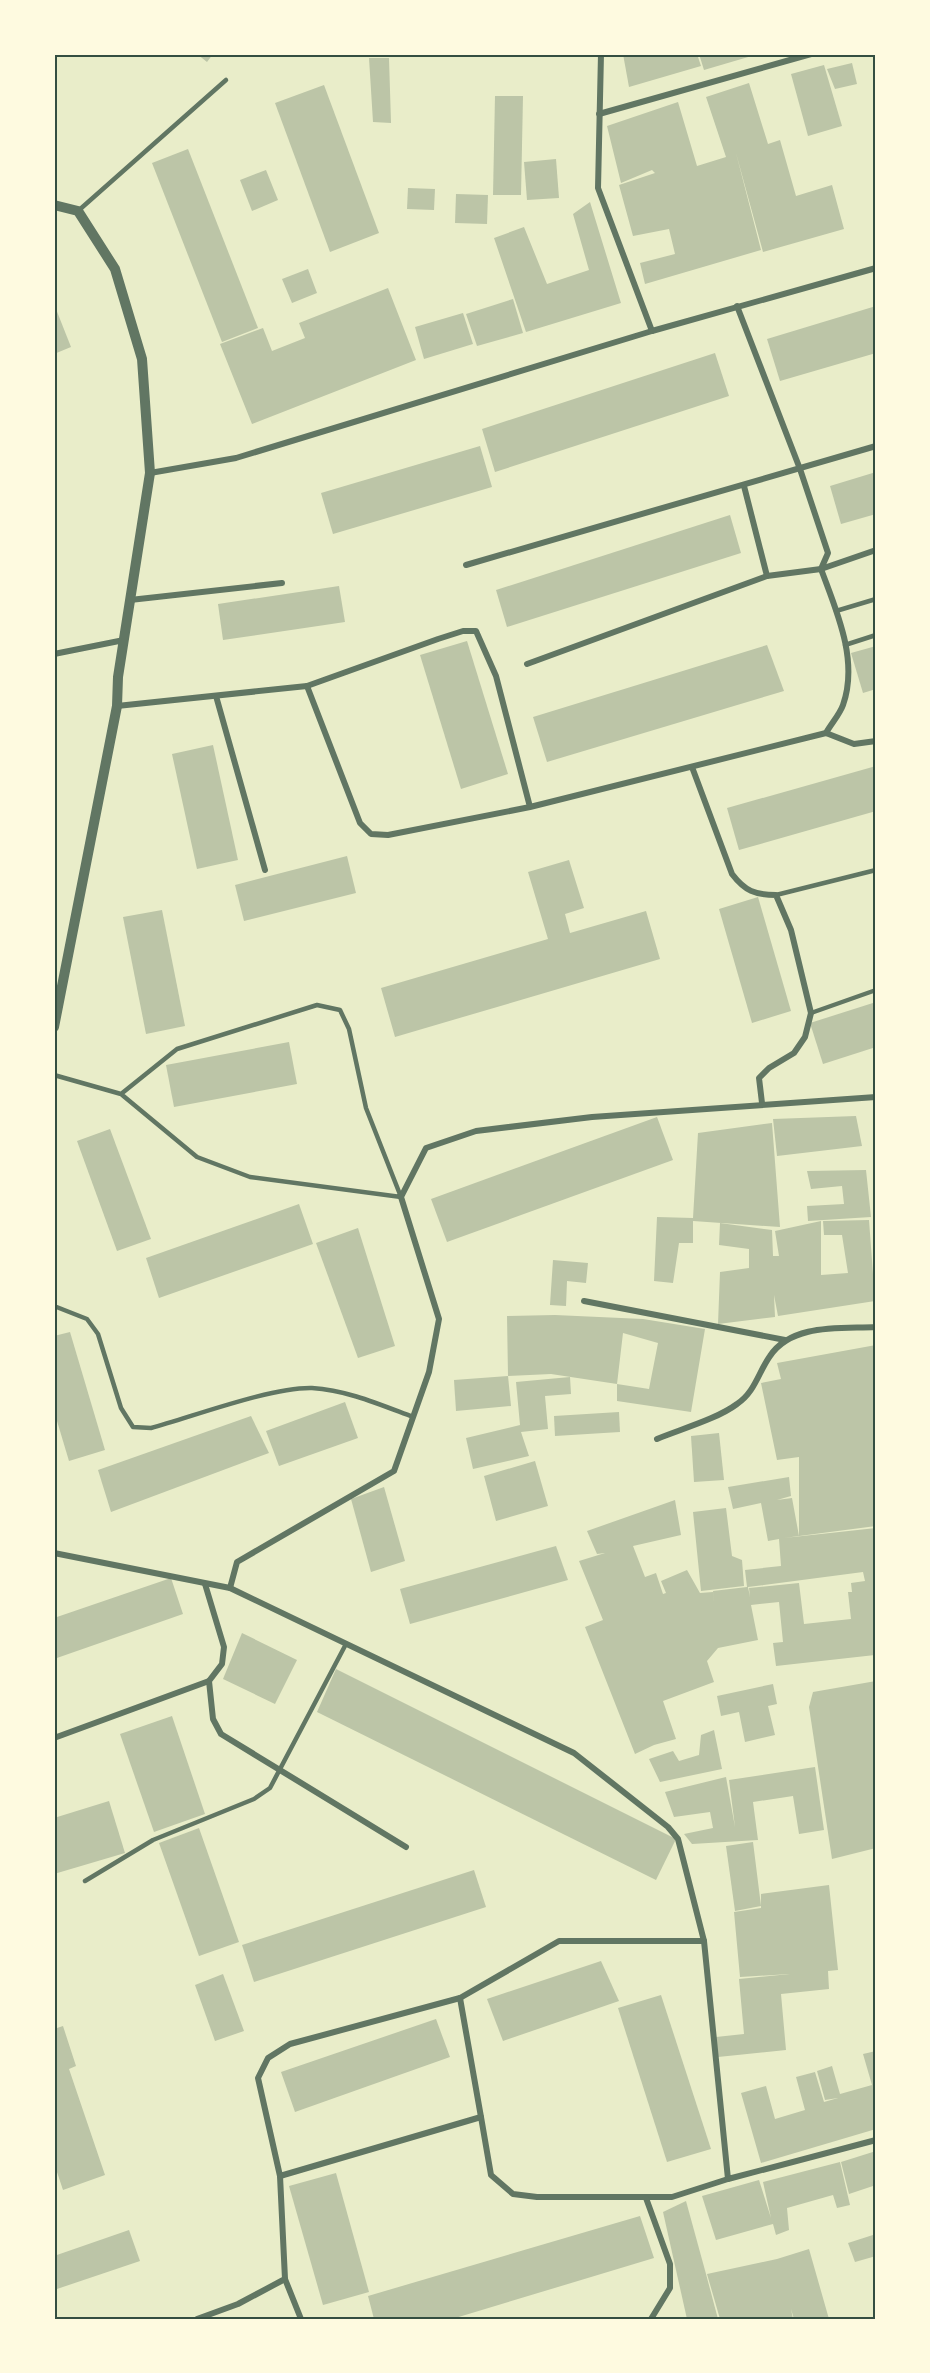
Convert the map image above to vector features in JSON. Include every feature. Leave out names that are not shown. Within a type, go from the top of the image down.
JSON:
[{"type":"street","points":[[601,54],[598,188],[652,331]]},
{"type":"street","points":[[598,114],[811,54]]},
{"type":"street","points":[[54,205],[78,211],[115,269],[142,359],[150,473],[124,640],[117,706],[54,1027]]},
{"type":"street","points":[[150,473],[236,458],[652,331],[876,268]]},
{"type":"street","points":[[737,306],[800,469],[828,553],[821,568],[845,645],[848,678],[843,706],[826,733]]},
{"type":"street","points":[[466,565],[876,446]]},
{"type":"street","points":[[744,486],[767,576]]},
{"type":"street","points":[[526,664],[767,576],[821,568],[876,550]]},
{"type":"street","points":[[130,600],[282,583]]},
{"type":"street","points":[[117,706],[307,686],[438,639],[463,631],[476,631],[496,676],[530,807]]},
{"type":"street","points":[[54,654],[124,640]]},
{"type":"street","points":[[307,686],[360,823],[371,834],[388,835],[530,807],[826,733],[854,744],[876,741]]},
{"type":"street","points":[[216,696],[265,870]]},
{"type":"street","points":[[692,767],[732,874],[743,888],[757,895],[776,895],[791,930],[811,1013],[805,1037],[794,1053],[759,1078],[762,1103]]},
{"type":"street","points":[[230,1588],[237,1562],[394,1471],[429,1372],[439,1319],[401,1197],[426,1148],[476,1131],[592,1117],[762,1103],[876,1097]]},
{"type":"street","points":[[584,1301],[784,1340]]},
{"type":"street","points":[[657,1439],[735,1406],[751,1393],[771,1355],[784,1340],[807,1332],[876,1327]]},
{"type":"street","points":[[54,1553],[230,1588],[573,1753],[668,1827],[678,1839],[704,1941],[728,2179]]},
{"type":"street","points":[[54,1738],[209,1681],[222,1664],[224,1647],[205,1584]]},
{"type":"street","points":[[209,1681],[213,1719],[221,1734],[406,1847]]},
{"type":"street","points":[[301,2319],[285,2278],[280,2176],[258,2078],[268,2058],[290,2044],[460,1998],[559,1941],[704,1941]]},
{"type":"street","points":[[460,1998],[491,2175],[513,2194],[537,2197],[672,2197],[728,2179],[876,2140]]},
{"type":"street","points":[[280,2176],[481,2117]]},
{"type":"street","points":[[646,2198],[670,2264],[670,2288],[651,2319]]},
{"type":"street","points":[[197,2319],[238,2304],[285,2278]]},
{"type":"lane","points":[[78,211],[226,80]]},
{"type":"lane","points":[[836,611],[876,599]]},
{"type":"lane","points":[[845,645],[876,635]]},
{"type":"lane","points":[[776,895],[876,870]]},
{"type":"lane","points":[[811,1013],[876,990]]},
{"type":"lane","points":[[54,1076],[121,1094],[197,1157],[250,1177],[401,1197],[366,1108],[349,1029],[340,1010],[317,1005],[177,1049],[121,1094]]},
{"type":"lane","points":[[54,1306],[87,1319],[98,1334],[121,1408],[133,1427],[151,1428],[270,1394],[311,1388],[364,1398],[413,1417]]},
{"type":"lane","points":[[85,1881],[153,1840],[254,1800],[270,1788],[346,1644]]},
{"type":"building","points":[[197,54],[213,54],[207,62]]},
{"type":"building","points":[[623,54],[697,54],[701,66],[629,87]]},
{"type":"building","points":[[699,54],[755,54],[755,55],[704,70]]},
{"type":"building","points":[[369,58],[389,58],[391,123],[373,122]]},
{"type":"building","points":[[852,63],[857,84],[835,89],[827,69]]},
{"type":"building","points":[[824,65],[842,126],[808,136],[791,74]]},
{"type":"building","points":[[749,83],[768,144],[780,140],[796,196],[832,185],[844,229],[763,252],[736,153],[761,250],[645,284],[640,263],[675,254],[669,229],[633,236],[619,185],[655,173],[652,170],[621,183],[607,126],[678,102],[697,166],[726,157],[706,97]]},
{"type":"building","points":[[324,85],[379,233],[330,252],[275,103]]},
{"type":"building","points":[[495,96],[523,96],[521,195],[493,195]]},
{"type":"building","points":[[188,149],[258,328],[222,342],[152,163]]},
{"type":"building","points":[[556,159],[559,198],[527,200],[524,162]]},
{"type":"building","points":[[266,170],[278,200],[252,211],[240,180]]},
{"type":"building","points":[[408,188],[435,189],[434,210],[407,209]]},
{"type":"building","points":[[456,194],[488,195],[487,224],[455,223]]},
{"type":"building","points":[[590,202],[621,303],[526,332],[494,238],[524,227],[547,284],[589,270],[573,214]]},
{"type":"building","points":[[308,269],[317,293],[292,303],[282,279]]},
{"type":"building","points":[[388,288],[416,360],[252,424],[220,344],[263,328],[272,351],[305,338],[299,323]]},
{"type":"building","points":[[513,299],[523,333],[477,346],[466,314]]},
{"type":"building","points":[[54,304],[71,347],[54,354]]},
{"type":"building","points":[[876,306],[876,353],[780,381],[767,339]]},
{"type":"building","points":[[463,313],[473,344],[424,359],[415,327]]},
{"type":"building","points":[[715,353],[729,396],[495,472],[482,429]]},
{"type":"building","points":[[480,446],[492,487],[333,534],[321,493]]},
{"type":"building","points":[[876,472],[876,514],[841,524],[830,486]]},
{"type":"building","points":[[730,515],[741,553],[507,627],[496,590]]},
{"type":"building","points":[[339,586],[345,622],[223,640],[218,604]]},
{"type":"building","points":[[467,641],[508,774],[461,789],[420,655]]},
{"type":"building","points":[[767,645],[784,691],[547,762],[533,717]]},
{"type":"building","points":[[876,646],[876,689],[863,693],[851,653]]},
{"type":"building","points":[[213,745],[238,860],[197,869],[172,754]]},
{"type":"building","points":[[876,766],[876,811],[739,850],[727,808]]},
{"type":"building","points":[[347,856],[356,893],[244,921],[235,885]]},
{"type":"building","points":[[569,860],[584,908],[565,914],[570,933],[646,911],[660,959],[395,1037],[381,988],[548,939],[528,872]]},
{"type":"building","points":[[758,897],[791,1011],[752,1023],[719,909]]},
{"type":"building","points":[[162,910],[185,1026],[146,1034],[123,917]]},
{"type":"building","points":[[876,1002],[876,1047],[823,1064],[810,1023]]},
{"type":"building","points":[[289,1042],[297,1084],[174,1107],[166,1065]]},
{"type":"building","points":[[856,1116],[862,1146],[777,1156],[773,1119]]},
{"type":"building","points":[[657,1117],[673,1160],[447,1242],[431,1199]]},
{"type":"building","points":[[772,1123],[780,1227],[693,1221],[693,1243],[679,1243],[673,1283],[654,1281],[657,1217],[693,1218],[698,1133]]},
{"type":"building","points":[[110,1129],[151,1239],[117,1251],[77,1141]]},
{"type":"building","points":[[866,1170],[871,1217],[808,1221],[807,1206],[844,1204],[842,1186],[811,1189],[807,1171]]},
{"type":"building","points":[[299,1204],[313,1244],[159,1298],[146,1258]]},
{"type":"building","points":[[869,1220],[875,1301],[778,1316],[774,1295],[775,1317],[718,1324],[720,1272],[749,1268],[749,1249],[719,1245],[720,1223],[772,1230],[773,1256],[779,1256],[775,1231],[821,1221],[821,1275],[848,1273],[842,1235],[824,1235],[823,1221]]},
{"type":"building","points":[[358,1228],[395,1346],[358,1358],[316,1243]]},
{"type":"building","points":[[553,1260],[588,1263],[586,1283],[567,1281],[566,1306],[550,1305]]},
{"type":"building","points":[[555,1315],[643,1319],[705,1329],[691,1412],[617,1401],[617,1384],[551,1374],[508,1376],[507,1316]],"holes":[[[623,1333],[658,1343],[649,1389],[617,1384]]]},
{"type":"building","points":[[70,1332],[105,1450],[69,1461],[54,1411],[54,1336]]},
{"type":"building","points":[[876,1345],[876,1526],[784,1538],[876,1528],[876,1632],[873,1633],[875,1655],[776,1666],[773,1643],[783,1642],[779,1602],[751,1605],[758,1640],[718,1648],[707,1661],[714,1682],[663,1701],[676,1739],[654,1745],[635,1754],[585,1627],[603,1620],[579,1561],[605,1553],[597,1554],[587,1531],[675,1500],[681,1535],[633,1546],[645,1577],[656,1573],[663,1594],[666,1593],[661,1581],[687,1570],[700,1593],[713,1592],[714,1607],[713,1591],[747,1587],[745,1570],[781,1566],[779,1539],[768,1541],[761,1503],[733,1509],[728,1487],[789,1477],[791,1496],[777,1500],[792,1498],[799,1536],[799,1457],[777,1460],[761,1383],[781,1379],[777,1363]],"holes":[[[863,1572],[865,1581],[851,1583],[852,1592],[848,1592],[851,1619],[804,1624],[799,1583],[749,1588],[750,1597],[748,1587]]]},
{"type":"building","points":[[508,1376],[511,1406],[456,1411],[454,1380]]},
{"type":"building","points":[[570,1377],[571,1394],[545,1396],[548,1429],[521,1432],[529,1456],[473,1469],[466,1438],[520,1425],[516,1382]]},
{"type":"building","points":[[345,1402],[358,1438],[279,1466],[266,1431]]},
{"type":"building","points":[[619,1412],[620,1432],[555,1436],[554,1416]]},
{"type":"building","points":[[251,1416],[269,1453],[111,1512],[98,1470]]},
{"type":"building","points":[[719,1433],[724,1480],[694,1482],[691,1436]]},
{"type":"building","points":[[535,1461],[548,1506],[496,1521],[484,1476]]},
{"type":"building","points":[[384,1487],[405,1561],[371,1572],[351,1499]]},
{"type":"building","points":[[726,1508],[732,1556],[742,1560],[744,1586],[701,1591],[693,1512]]},
{"type":"building","points":[[556,1546],[568,1580],[410,1624],[400,1589]]},
{"type":"building","points":[[171,1578],[183,1614],[54,1659],[54,1618]]},
{"type":"building","points":[[242,1633],[297,1660],[275,1704],[223,1679]]},
{"type":"building","points":[[336,1669],[676,1839],[656,1880],[317,1712]]},
{"type":"building","points":[[876,1681],[876,1848],[832,1859],[809,1707],[813,1692]]},
{"type":"building","points":[[773,1684],[777,1704],[768,1706],[775,1735],[745,1742],[739,1712],[721,1716],[717,1696]]},
{"type":"building","points":[[172,1716],[205,1814],[154,1832],[120,1734]]},
{"type":"building","points":[[714,1730],[722,1769],[660,1782],[649,1759],[673,1751],[679,1761],[699,1755],[701,1735]]},
{"type":"building","points":[[815,1767],[824,1830],[799,1834],[793,1796],[753,1802],[758,1840],[692,1844],[684,1834],[713,1828],[710,1812],[674,1817],[665,1792],[726,1777],[735,1827],[729,1780]]},
{"type":"building","points":[[109,1801],[125,1853],[54,1874],[54,1818]]},
{"type":"building","points":[[199,1828],[239,1942],[199,1956],[159,1843]]},
{"type":"building","points":[[753,1842],[761,1906],[735,1911],[726,1846]]},
{"type":"building","points":[[474,1870],[486,1907],[254,1982],[242,1945]]},
{"type":"building","points":[[829,1885],[838,1970],[828,1971],[829,1989],[781,1994],[786,2050],[718,2057],[716,2037],[744,2034],[739,1979],[790,1974],[740,1977],[734,1912],[761,1908],[761,1894]]},
{"type":"building","points":[[601,1961],[619,2001],[503,2041],[487,1999]]},
{"type":"building","points":[[223,1974],[244,2031],[215,2041],[195,1985]]},
{"type":"building","points":[[661,1995],[711,2149],[667,2162],[618,2008]]},
{"type":"building","points":[[436,2019],[450,2057],[295,2112],[281,2072]]},
{"type":"building","points":[[63,2026],[76,2066],[69,2069],[105,2175],[63,2190],[54,2163],[54,2029]]},
{"type":"building","points":[[876,2051],[876,2129],[761,2163],[741,2093],[766,2086],[775,2119],[805,2110],[796,2077],[815,2072],[824,2102],[838,2098],[825,2100],[817,2071],[832,2066],[840,2094],[872,2085],[863,2054]]},
{"type":"building","points":[[876,2151],[876,2185],[849,2194],[841,2162]]},
{"type":"building","points":[[840,2162],[850,2205],[837,2208],[833,2195],[787,2208],[789,2230],[776,2235],[773,2224],[716,2240],[702,2196],[759,2180],[771,2218],[763,2182]]},
{"type":"building","points":[[336,2173],[369,2292],[323,2305],[289,2186]]},
{"type":"building","points":[[686,2201],[718,2319],[687,2319],[663,2212]]},
{"type":"building","points":[[640,2216],[654,2258],[452,2319],[374,2319],[368,2296]]},
{"type":"building","points":[[129,2230],[140,2261],[54,2290],[54,2256]]},
{"type":"building","points":[[876,2234],[876,2256],[855,2262],[848,2243]]},
{"type":"building","points":[[809,2249],[829,2319],[794,2319],[791,2309],[793,2319],[720,2319],[707,2274],[777,2259]]}]
